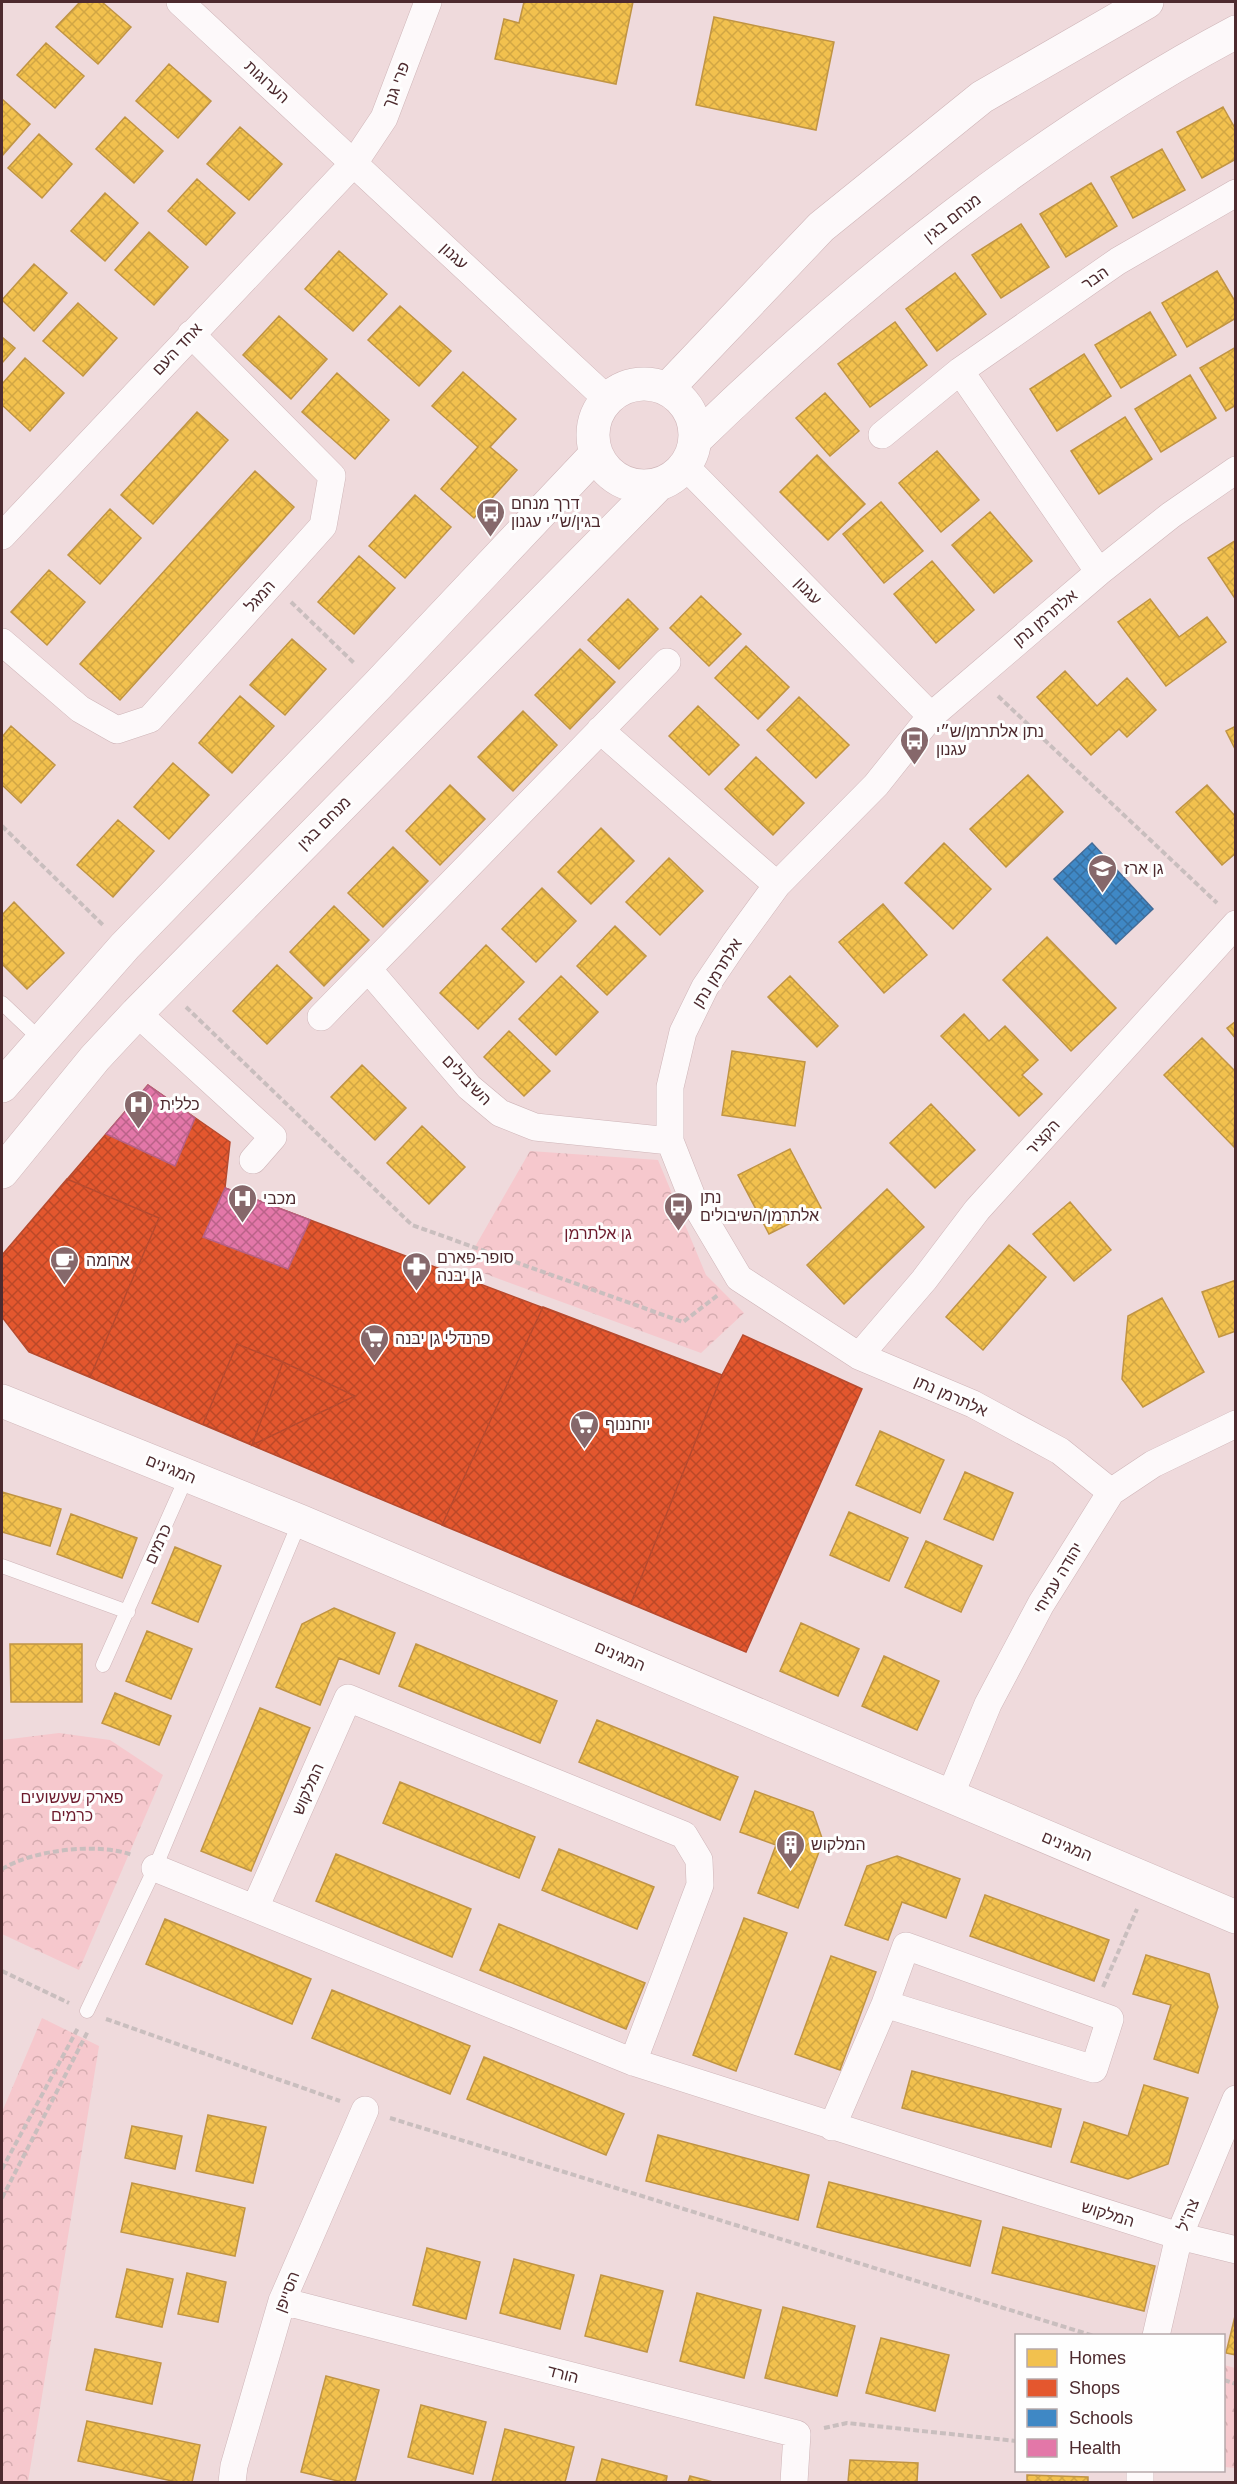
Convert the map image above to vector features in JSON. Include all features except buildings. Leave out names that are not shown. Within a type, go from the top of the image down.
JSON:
[{"type":"main road","points":[[667,389],[820,227],[982,97],[1147,2]]},
{"type":"main road","name":"מנחם בגין","points":[[690,453],[755,382],[960,209],[1166,69],[1236,33]]},
{"type":"main road","points":[[638,384],[656,385],[667,389],[684,402],[693,417],[690,453],[673,478],[658,485],[640,486],[624,483],[610,474],[596,454],[592,429],[597,413],[608,399],[622,388],[638,384]]},
{"type":"main road","points":[[2,1086],[125,946],[377,686],[596,454]]},
{"type":"main road","name":"מנחם בגין","points":[[2,1172],[95,1058],[137,1013],[658,485]]},
{"type":"main road","name":"המגינים","points":[[2,1401],[300,1521],[1236,1917]]},
{"type":"street","name":"הערוגות","points":[[180,2],[354,163]]},
{"type":"street","name":"פרי גנך","points":[[354,163],[384,118],[428,2]]},
{"type":"street","name":"אחד העם","points":[[2,536],[354,163]]},
{"type":"street","name":"עגנון","points":[[354,163],[608,399]]},
{"type":"street","name":"הבר","points":[[882,435],[960,371],[1118,261],[1236,193]]},
{"type":"street","name":"המגל","points":[[2,642],[80,709],[117,730],[150,719],[323,526],[332,476],[191,334]]},
{"type":"street","points":[[960,371],[1099,572]]},
{"type":"street","name":"עגנון","points":[[690,453],[931,716]]},
{"type":"street","name":"אלתרמן נתן","points":[[1111,1492],[1060,1451],[973,1404],[859,1356],[739,1278],[694,1202],[670,1141],[670,1087],[683,1032],[705,987],[777,885],[876,785],[931,716],[1099,572],[1172,515],[1236,470]]},
{"type":"street","points":[[321,1017],[668,662]]},
{"type":"street","points":[[600,730],[777,885]]},
{"type":"street","name":"הקציר","points":[[859,1356],[924,1280],[977,1210],[1236,924]]},
{"type":"street","name":"השיבולים","points":[[368,969],[469,1087],[500,1113],[535,1127],[670,1141]]},
{"type":"street","points":[[137,1013],[273,1137],[253,1160]]},
{"type":"street","name":"יהודה עמיחי","points":[[950,1796],[988,1704],[1035,1614],[1111,1492],[1153,1464],[1236,1424]]},
{"type":"street","name":"המלקוש","points":[[255,1908],[348,1698],[402,1718],[684,1834],[699,1860],[700,1886],[633,2062]]},
{"type":"street","name":"המלקוש","points":[[155,1868],[633,2062],[1179,2236],[1236,2250]]},
{"type":"street","points":[[832,2127],[885,2004],[906,1946],[1110,2019],[1095,2069],[885,2004]]},
{"type":"street","name":"צה\"ל","points":[[1156,2334],[1179,2236],[1236,2099]]},
{"type":"street","name":"הסייפן","points":[[232,2482],[234,2466],[282,2301],[365,2110]]},
{"type":"street","name":"הורד","points":[[282,2301],[797,2434]]},
{"type":"street","points":[[794,2482],[797,2434]]},
{"type":"lane","points":[[2,1003],[42,1041]]},
{"type":"lane","name":"כרמים","points":[[104,1665],[188,1476]]},
{"type":"lane","points":[[92,2013],[300,1521]]},
{"type":"lane","points":[[2,1566],[128,1612]]},
{"type":"path","points":[[272,583],[377,686]]},
{"type":"path","points":[[976,676],[1218,904]]},
{"type":"path","points":[[2,825],[125,946]]},
{"type":"path","points":[[164,985],[412,1225],[683,1323],[739,1278]]},
{"type":"path","points":[[2,1869],[30,1858],[60,1851],[88,1849],[129,1854],[155,1868]]},
{"type":"path","points":[[1092,2012],[1149,1881]]},
{"type":"path","points":[[2,1971],[92,2013],[365,2110],[1088,2334]]},
{"type":"path","points":[[2,2169],[92,2013]]},
{"type":"path","points":[[2,2198],[92,2013]]},
{"type":"path","points":[[797,2434],[847,2423],[1015,2441]]},
{"type":"green space","name":"גן אלתרמן","points":[[530,1151],[658,1160],[706,1275],[744,1313],[701,1353],[464,1266]]},
{"type":"green space","name":"פארק שעשועים כרמים","points":[[59,1733],[110,1740],[163,1775],[79,1970],[2,1934],[2,1740]]},
{"type":"green space","points":[[42,2018],[99,2046],[28,2482],[2,2482],[2,2112]]},
{"type":"green space","points":[[1225,2365],[1235,2368],[1235,2468],[1225,2467]]},
{"type":"place","name":"דרך מנחם בגין/ש״י עגנון","points":[[490,538]]},
{"type":"place","name":"נתן אלתרמן/ש״י עגנון","points":[[915,766]]},
{"type":"place","name":"גן ארז","points":[[1103,894]]},
{"type":"place","name":"כללית","points":[[139,1130]]},
{"type":"place","name":"מכבי","points":[[242,1224]]},
{"type":"place","name":"נתן אלתרמן/השיבולים","points":[[679,1232]]},
{"type":"place","name":"ארומה","points":[[65,1286]]},
{"type":"place","name":"סופר-פארם גן יבנה","points":[[416,1292]]},
{"type":"place","name":"פרנדלי גן יבנה","points":[[374,1364]]},
{"type":"place","name":"יוחננוף","points":[[584,1450]]},
{"type":"place","name":"המלקוש","points":[[790,1870]]}]
